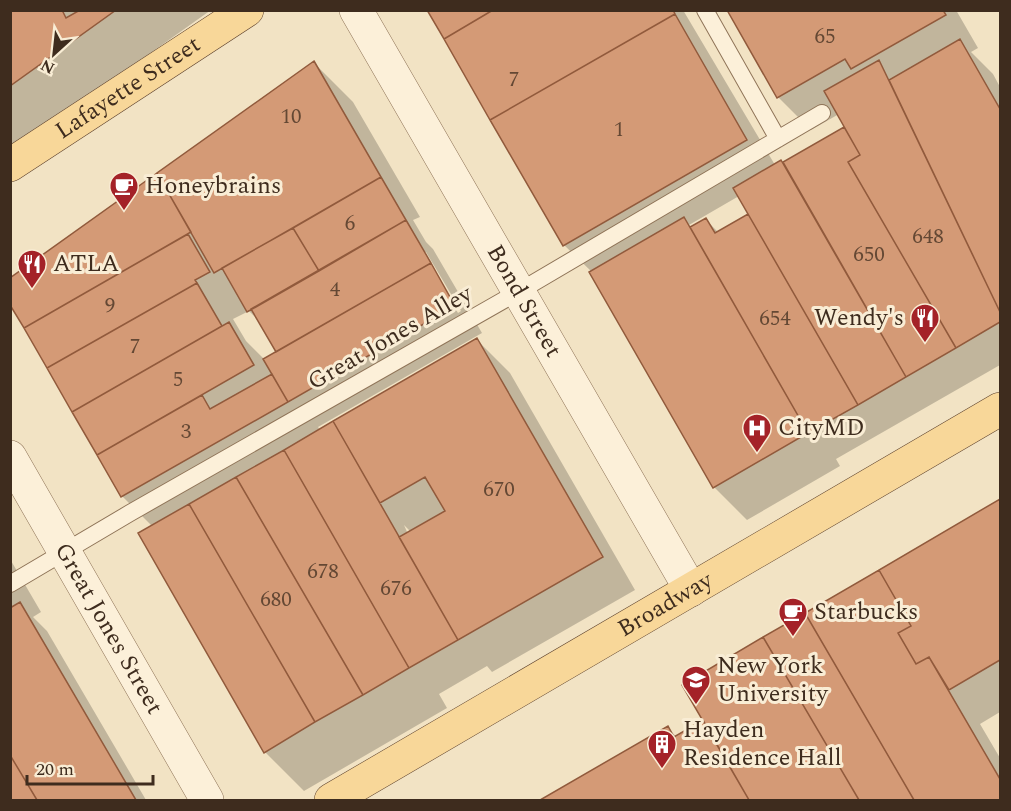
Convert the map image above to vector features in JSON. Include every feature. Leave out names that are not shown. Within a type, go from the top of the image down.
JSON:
[{"type":"main road","name":"Lafayette Street","points":[[10,165],[247,10]]},
{"type":"main road","name":"Broadway","points":[[331,801],[1000,409]]},
{"type":"street","name":"Bond Street","points":[[356,10],[691,590]]},
{"type":"street","name":"Great Jones Street","points":[[10,457],[207,801]]},
{"type":"lane","points":[[705,10],[778,139]]},
{"type":"lane","name":"Great Jones Alley","points":[[10,584],[518,292],[822,112]]},
{"type":"building","points":[[10,10],[62,10],[66,18],[80,10],[116,10],[10,86]]},
{"type":"building","points":[[427,10],[493,10],[444,39]]},
{"type":"building","points":[[493,10],[673,10],[675,14],[490,120],[444,39]]},
{"type":"building","points":[[727,10],[943,10],[946,15],[851,69],[845,59],[777,98]]},
{"type":"building","points":[[675,14],[747,140],[563,246],[490,120]]},
{"type":"building","points":[[960,39],[1000,109],[1000,312],[889,80]]},
{"type":"building","points":[[879,60],[1000,312],[1000,322],[956,348],[848,162],[860,155],[824,91]]},
{"type":"building","points":[[314,61],[381,177],[214,273],[157,173]]},
{"type":"building","points":[[844,127],[860,155],[848,162],[956,348],[906,377],[783,162]]},
{"type":"building","points":[[781,160],[906,377],[858,405],[733,188]]},
{"type":"building","points":[[157,173],[191,232],[24,328],[10,305],[10,278]]},
{"type":"building","points":[[381,177],[406,220],[319,271],[293,228]]},
{"type":"building","points":[[748,214],[858,405],[808,433],[690,227],[706,218],[715,233]]},
{"type":"building","points":[[684,217],[808,433],[713,488],[589,272]]},
{"type":"building","points":[[406,220],[431,263],[276,352],[251,309]]},
{"type":"building","points":[[293,228],[319,271],[247,312],[222,268]]},
{"type":"building","points":[[188,234],[210,272],[195,280],[197,283],[47,368],[24,328]]},
{"type":"building","points":[[431,263],[455,306],[288,402],[263,359]]},
{"type":"building","points":[[197,283],[222,326],[72,412],[47,368]]},
{"type":"building","points":[[229,322],[254,365],[97,455],[72,412]]},
{"type":"building","points":[[477,338],[603,557],[458,640],[399,537],[445,511],[425,477],[380,503],[333,421]]},
{"type":"building","points":[[272,374],[288,402],[121,497],[97,455],[202,395],[210,409]]},
{"type":"building","points":[[333,421],[458,640],[409,668],[284,450]]},
{"type":"building","points":[[284,450],[409,668],[363,695],[236,477]]},
{"type":"building","points":[[236,477],[363,695],[315,722],[189,504]]},
{"type":"building","points":[[1000,499],[1000,660],[949,690],[929,657],[916,664],[898,633],[911,626],[879,570]]},
{"type":"building","points":[[189,504],[315,722],[264,753],[138,533]]},
{"type":"building","points":[[879,570],[911,626],[898,633],[916,664],[929,657],[1000,779],[1000,800],[914,800],[805,613]]},
{"type":"building","points":[[20,602],[136,800],[37,800],[10,755],[10,608]]},
{"type":"building","points":[[805,613],[914,800],[859,800],[763,637]]},
{"type":"building","points":[[763,637],[859,800],[749,800],[682,685]]},
{"type":"building","name":"Hayden Residence Hall","points":[[703,720],[749,800],[540,800],[668,726],[674,737]]},
{"type":"building","points":[[10,755],[37,800],[10,800]]},
{"type":"place","name":"Honeybrains","points":[[124,212]]},
{"type":"place","name":"ATLA","points":[[32,290]]},
{"type":"place","name":"Wendy's","points":[[925,344]]},
{"type":"place","name":"CityMD","points":[[757,454]]},
{"type":"place","name":"Starbucks","points":[[793,638]]},
{"type":"place","name":"New York University","points":[[696,706]]},
{"type":"place","name":"Hayden Residence Hall","points":[[662,770]]}]
